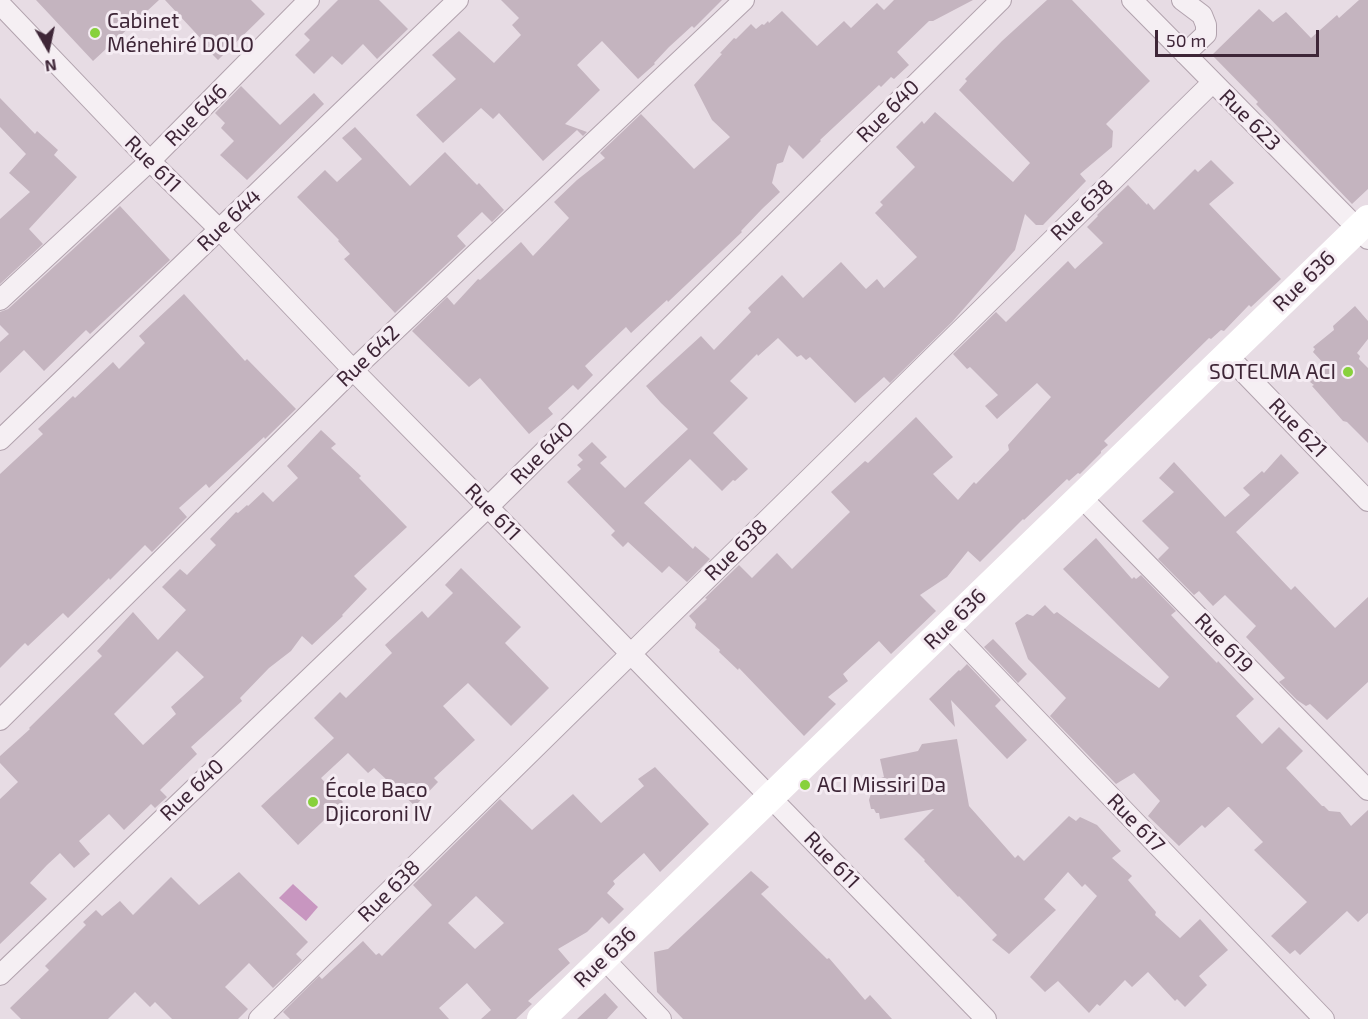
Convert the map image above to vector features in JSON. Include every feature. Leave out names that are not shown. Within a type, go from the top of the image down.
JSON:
[{"type":"street","name":"Rue 646","points":[[0,300],[150,161],[309,0]]},
{"type":"street","name":"Rue 644","points":[[0,440],[458,0]]},
{"type":"street","name":"Rue 642","points":[[0,720],[353,370],[744,0]]},
{"type":"street","name":"Rue 640","points":[[0,975],[488,507],[1000,0]]},
{"type":"street","name":"Rue 623","points":[[1132,0],[1365,229]]},
{"type":"street","points":[[1182,0],[1202,15],[1206,25],[1206,34],[1185,54]]},
{"type":"street","name":"Rue 611","points":[[3,5],[150,161],[219,229],[353,370],[986,1019]]},
{"type":"street","name":"Rue 638","points":[[259,1019],[1213,82]]},
{"type":"street","name":"Rue 636","points":[[541,1019],[1227,355],[1365,229]]},
{"type":"street","name":"Rue 621","points":[[1227,355],[1368,501]]},
{"type":"street","name":"Rue 619","points":[[1081,497],[1368,790]]},
{"type":"street","name":"Rue 617","points":[[947,626],[1324,1019]]},
{"type":"street","points":[[604,959],[661,1019]]},
{"type":"shaded area","points":[[293,884],[318,907],[306,921],[279,898]]},
{"type":"building","name":"Cabinet Ménehiré DOLO","points":[[36,0],[159,0],[93,61]]},
{"type":"building","points":[[165,0],[251,0],[265,14],[218,60]]},
{"type":"building","points":[[338,0],[379,0],[408,29],[377,59],[363,44],[342,65],[332,56],[314,74],[295,55],[310,40],[304,34]]},
{"type":"building","points":[[501,0],[722,0],[694,28],[692,26],[669,47],[638,79],[602,41],[577,65],[600,90],[565,124],[587,132],[583,136],[577,130],[543,161],[499,113],[493,119],[481,108],[443,143],[416,115],[456,79],[432,55],[459,31],[494,63],[521,35],[512,25],[519,18]]},
{"type":"building","points":[[894,0],[973,0],[929,21],[897,52],[909,65],[894,79],[891,77],[881,87],[879,85],[803,159],[789,145],[783,162],[777,164],[772,183],[780,192],[742,232],[668,302],[667,300],[631,333],[626,327],[585,366],[593,375],[578,390],[573,385],[548,408],[553,414],[529,434],[480,378],[469,387],[412,331],[447,297],[454,305],[478,279],[480,280],[521,242],[533,256],[569,218],[554,202],[605,158],[600,153],[641,114],[694,169],[730,137],[712,120],[694,85],[734,38],[736,39],[751,24],[756,29],[768,21],[769,23],[782,11],[817,46],[844,21],[851,28],[877,3],[884,10]]},
{"type":"building","points":[[1047,0],[1072,0],[1150,81],[1106,124],[1113,131],[1112,147],[1080,174],[1086,181],[1043,225],[1036,225],[1025,214],[1015,250],[952,322],[890,383],[884,377],[855,403],[810,357],[806,360],[801,355],[797,357],[778,338],[758,356],[757,354],[730,381],[748,398],[713,433],[748,469],[722,491],[690,459],[644,503],[693,549],[695,546],[710,559],[687,582],[669,566],[662,573],[628,542],[623,547],[611,535],[615,531],[567,482],[581,469],[577,465],[583,460],[578,455],[592,442],[607,457],[600,463],[625,488],[688,429],[646,386],[701,336],[714,350],[751,312],[748,308],[782,275],[803,298],[841,262],[866,289],[877,279],[884,288],[917,257],[875,213],[883,205],[880,202],[915,167],[896,147],[922,121],[924,124],[935,112],[1013,182],[1030,163],[959,90],[967,81],[965,79],[1002,41]]},
{"type":"building","points":[[1359,0],[1368,0],[1368,189],[1352,204],[1212,55],[1259,9],[1273,22],[1286,12],[1311,38],[1337,15],[1339,18]]},
{"type":"building","points":[[241,86],[280,125],[314,93],[324,104],[247,180],[220,155],[234,141],[221,128],[225,123],[215,113]]},
{"type":"building","points":[[0,98],[35,134],[37,131],[58,150],[54,155],[77,177],[29,229],[43,244],[0,284],[0,219],[30,192],[9,173],[26,154],[0,127]]},
{"type":"building","points":[[355,127],[410,186],[445,152],[504,210],[492,222],[482,212],[457,236],[466,246],[395,313],[344,259],[350,254],[339,240],[297,197],[325,170],[337,182],[362,159],[342,138]]},
{"type":"building","points":[[1211,160],[1234,183],[1209,204],[1281,279],[1251,307],[1249,305],[1224,331],[1221,330],[1211,339],[1209,338],[1104,441],[1108,445],[1080,474],[1078,473],[1069,481],[1067,479],[980,562],[968,551],[947,577],[920,595],[936,611],[891,654],[879,641],[843,674],[848,681],[828,697],[836,704],[804,736],[739,668],[738,670],[695,628],[696,624],[689,616],[739,565],[752,578],[777,553],[792,569],[850,512],[831,492],[865,461],[868,463],[916,417],[953,457],[933,474],[958,500],[1009,450],[1008,445],[1051,397],[1037,383],[997,419],[985,406],[998,395],[970,367],[967,369],[953,354],[996,312],[1006,322],[1068,261],[1075,269],[1103,243],[1087,227],[1128,185],[1154,210],[1195,169],[1198,172]]},
{"type":"building","points":[[120,206],[170,260],[90,334],[86,330],[44,371],[24,350],[0,373],[0,342],[9,334],[0,325],[0,312],[8,309]]},
{"type":"building","points":[[184,294],[245,361],[247,359],[296,409],[209,488],[206,484],[179,508],[187,517],[152,552],[145,545],[68,618],[63,613],[28,646],[25,643],[0,668],[0,474],[43,434],[38,429],[73,396],[75,398],[113,362],[119,369],[145,343],[139,336]]},
{"type":"building","name":"SOTELMA ACI","points":[[1355,306],[1368,321],[1368,339],[1357,353],[1360,356],[1359,359],[1368,368],[1368,443],[1347,422],[1343,421],[1310,382],[1326,366],[1313,352],[1315,349],[1313,347],[1334,330],[1333,326]]},
{"type":"building","points":[[321,430],[336,444],[331,448],[361,476],[359,478],[407,527],[354,576],[367,589],[343,616],[312,645],[302,636],[291,651],[269,668],[240,698],[242,701],[191,747],[197,754],[160,790],[167,797],[155,808],[151,804],[124,830],[109,814],[79,841],[90,854],[74,868],[60,853],[47,865],[30,883],[47,899],[0,944],[0,799],[18,782],[0,763],[0,756],[102,656],[97,651],[133,612],[158,640],[186,610],[162,587],[180,569],[187,575],[216,545],[210,539],[236,512],[248,506],[263,492],[273,502],[298,478],[287,466]],"holes":[[[177,651],[204,677],[171,707],[176,714],[143,745],[114,714]]]},
{"type":"building","points":[[1281,454],[1299,473],[1236,532],[1291,590],[1295,586],[1335,628],[1368,597],[1368,682],[1327,720],[1310,704],[1306,706],[1297,700],[1279,682],[1285,678],[1246,637],[1256,626],[1225,595],[1213,606],[1199,591],[1194,595],[1158,559],[1169,548],[1142,521],[1174,492],[1159,478],[1174,462],[1225,517],[1250,495],[1243,488],[1262,471],[1264,473]]},
{"type":"building","points":[[1096,538],[1132,579],[1141,575],[1176,611],[1171,615],[1254,699],[1236,716],[1262,744],[1279,727],[1303,751],[1286,768],[1322,806],[1329,811],[1340,812],[1351,826],[1368,810],[1368,913],[1358,922],[1347,911],[1300,955],[1295,950],[1290,954],[1271,936],[1307,902],[1254,850],[1263,842],[1229,807],[1205,828],[1202,825],[1179,846],[1148,816],[1160,801],[1134,773],[1116,784],[1050,716],[1066,698],[1028,659],[1015,623],[1027,614],[1033,616],[1045,605],[1054,614],[1057,612],[1159,688],[1169,677],[1063,569]]},
{"type":"building","points":[[461,568],[521,627],[505,643],[549,688],[511,726],[468,683],[443,706],[475,740],[434,778],[438,782],[415,806],[374,768],[368,773],[348,753],[321,778],[343,802],[298,845],[261,806],[334,738],[314,718],[340,692],[346,698],[392,653],[385,645],[422,611],[428,618],[453,593],[445,585]]},
{"type":"building","points":[[993,639],[1027,674],[1018,683],[984,647]]},
{"type":"building","points":[[967,664],[1001,700],[995,706],[1027,740],[1007,759],[951,700],[955,727],[929,699]]},
{"type":"building","points":[[957,739],[969,806],[1015,858],[1018,855],[1024,861],[1069,816],[1076,821],[1080,817],[1097,825],[1121,851],[1112,858],[1132,876],[1128,880],[1156,912],[1155,915],[1180,938],[1200,919],[1228,950],[1199,976],[1207,985],[1185,1007],[1177,999],[1175,1001],[1148,972],[1132,987],[1125,980],[1100,1006],[1097,1004],[1089,1013],[1058,981],[1045,992],[1030,977],[1097,896],[1085,884],[1082,887],[1068,872],[1044,899],[1056,910],[1009,954],[992,940],[997,935],[904,839],[934,809],[880,819],[879,813],[871,809],[869,800],[875,780],[884,777],[880,759],[918,751],[922,744]]},
{"type":"building","points":[[655,767],[709,824],[660,872],[644,853],[613,881],[615,884],[607,893],[624,909],[609,924],[602,917],[587,932],[558,949],[570,963],[528,1001],[532,1004],[516,1019],[481,1019],[491,1010],[467,983],[439,1008],[449,1019],[290,1019],[283,1012],[319,976],[322,979],[363,941],[376,955],[379,953],[382,956],[432,905],[413,885],[500,799],[532,830],[573,794],[601,823],[644,786],[638,779]],"holes":[[[476,896],[504,923],[475,949],[448,923]]]},
{"type":"building","points":[[751,871],[769,887],[761,894],[827,959],[829,958],[865,1000],[870,995],[892,1019],[683,1019],[657,992],[654,952],[668,949]]},
{"type":"building","points":[[239,872],[308,942],[296,954],[302,960],[273,988],[249,963],[225,987],[248,1009],[238,1019],[172,1019],[155,1002],[150,1007],[135,992],[108,1019],[21,1019],[10,1008],[49,970],[45,966],[86,925],[83,922],[96,910],[102,916],[120,901],[133,915],[171,877],[199,905]]},
{"type":"building","points":[[605,993],[618,1007],[607,1019],[577,1019]]},
{"type":"place","name":"Cabinet Ménehiré DOLO","points":[[95,33]]},
{"type":"place","name":"SOTELMA ACI","points":[[1348,372]]},
{"type":"place","name":"ACI Missiri Da","points":[[805,785]]},
{"type":"place","name":"École Baco Djicoroni IV","points":[[313,802]]}]
